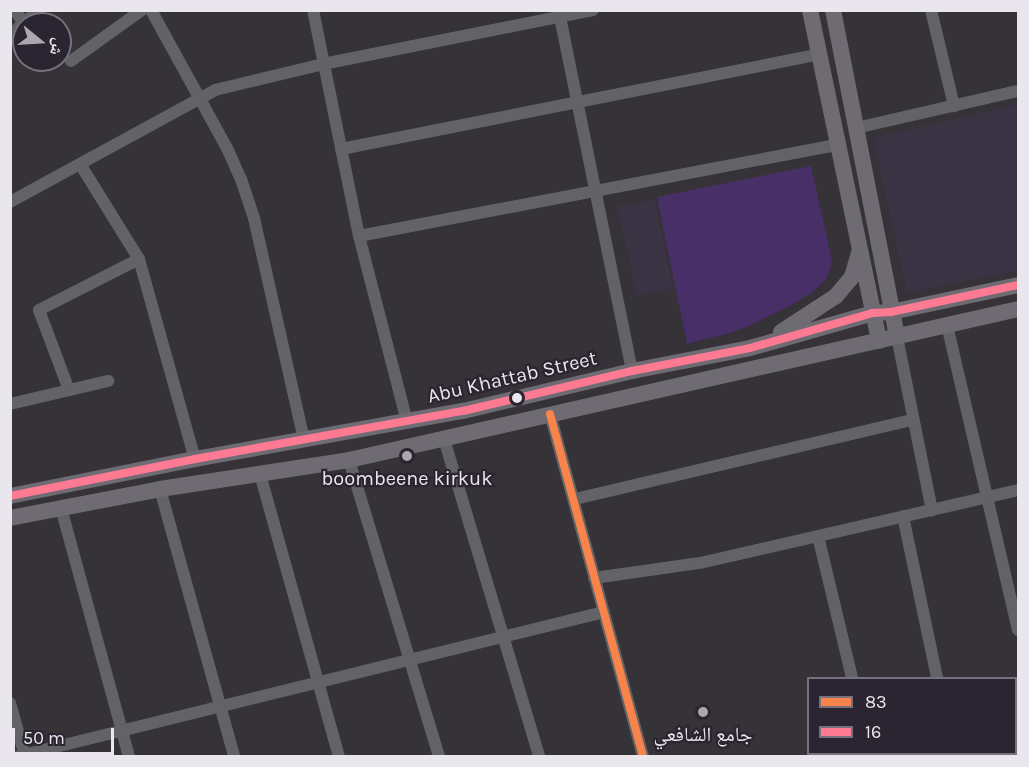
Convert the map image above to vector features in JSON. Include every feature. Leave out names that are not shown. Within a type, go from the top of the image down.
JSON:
[{"type":"main road","points":[[810,10],[879,341]]},
{"type":"main road","points":[[833,10],[897,337]]},
{"type":"main road","points":[[750,348],[795,325],[836,297],[852,277],[859,252]]},
{"type":"main road","name":"Abu Khattab Street","points":[[10,496],[195,459],[463,411],[632,372],[750,348],[873,313],[891,312],[1018,285]]},
{"type":"main road","points":[[10,518],[160,489],[349,460],[1018,309]]},
{"type":"main road","points":[[463,411],[469,434]]},
{"type":"street","points":[[72,61],[142,10]]},
{"type":"street","points":[[151,10],[227,147],[254,218],[304,440]]},
{"type":"street","points":[[313,10],[359,236],[407,422]]},
{"type":"street","points":[[10,202],[215,90],[323,64],[559,14],[593,10]]},
{"type":"street","points":[[931,10],[954,106]]},
{"type":"street","points":[[559,14],[632,372]]},
{"type":"street","points":[[341,149],[819,54]]},
{"type":"street","points":[[856,129],[1018,91]]},
{"type":"street","points":[[359,236],[837,145]]},
{"type":"street","points":[[80,164],[138,259],[195,459]]},
{"type":"street","points":[[69,390],[39,310],[138,259]]},
{"type":"street","points":[[947,325],[1018,630]]},
{"type":"street","points":[[897,337],[932,510]]},
{"type":"street","points":[[10,404],[108,381]]},
{"type":"street","points":[[550,414],[575,499],[594,578],[643,756]]},
{"type":"street","points":[[575,499],[913,420]]},
{"type":"street","points":[[444,439],[539,756]]},
{"type":"street","points":[[349,460],[438,756]]},
{"type":"street","points":[[260,474],[339,756]]},
{"type":"street","points":[[160,489],[234,756]]},
{"type":"street","points":[[594,578],[700,563],[1018,490]]},
{"type":"street","points":[[61,508],[129,756]]},
{"type":"street","points":[[903,516],[937,677]]},
{"type":"street","points":[[818,536],[852,677]]},
{"type":"street","points":[[10,703],[23,756],[604,612]]},
{"type":"shaded area","points":[[1018,104],[1018,270],[907,293],[873,138]]},
{"type":"shaded area","points":[[811,166],[832,261],[827,278],[812,293],[790,306],[737,331],[687,344],[657,197]]},
{"type":"shaded area","points":[[655,199],[673,288],[637,296],[617,206]]},
{"type":"transit line","name":"16","points":[[10,496],[195,459],[463,411],[632,371],[750,348],[873,313],[891,312],[1018,285]]},
{"type":"transit line","name":"83","points":[[550,414],[643,756]]},
{"type":"place","name":"boombeene kirkuk","points":[[407,456]]},
{"type":"place","name":"جامع الشافعي","points":[[703,712]]}]
